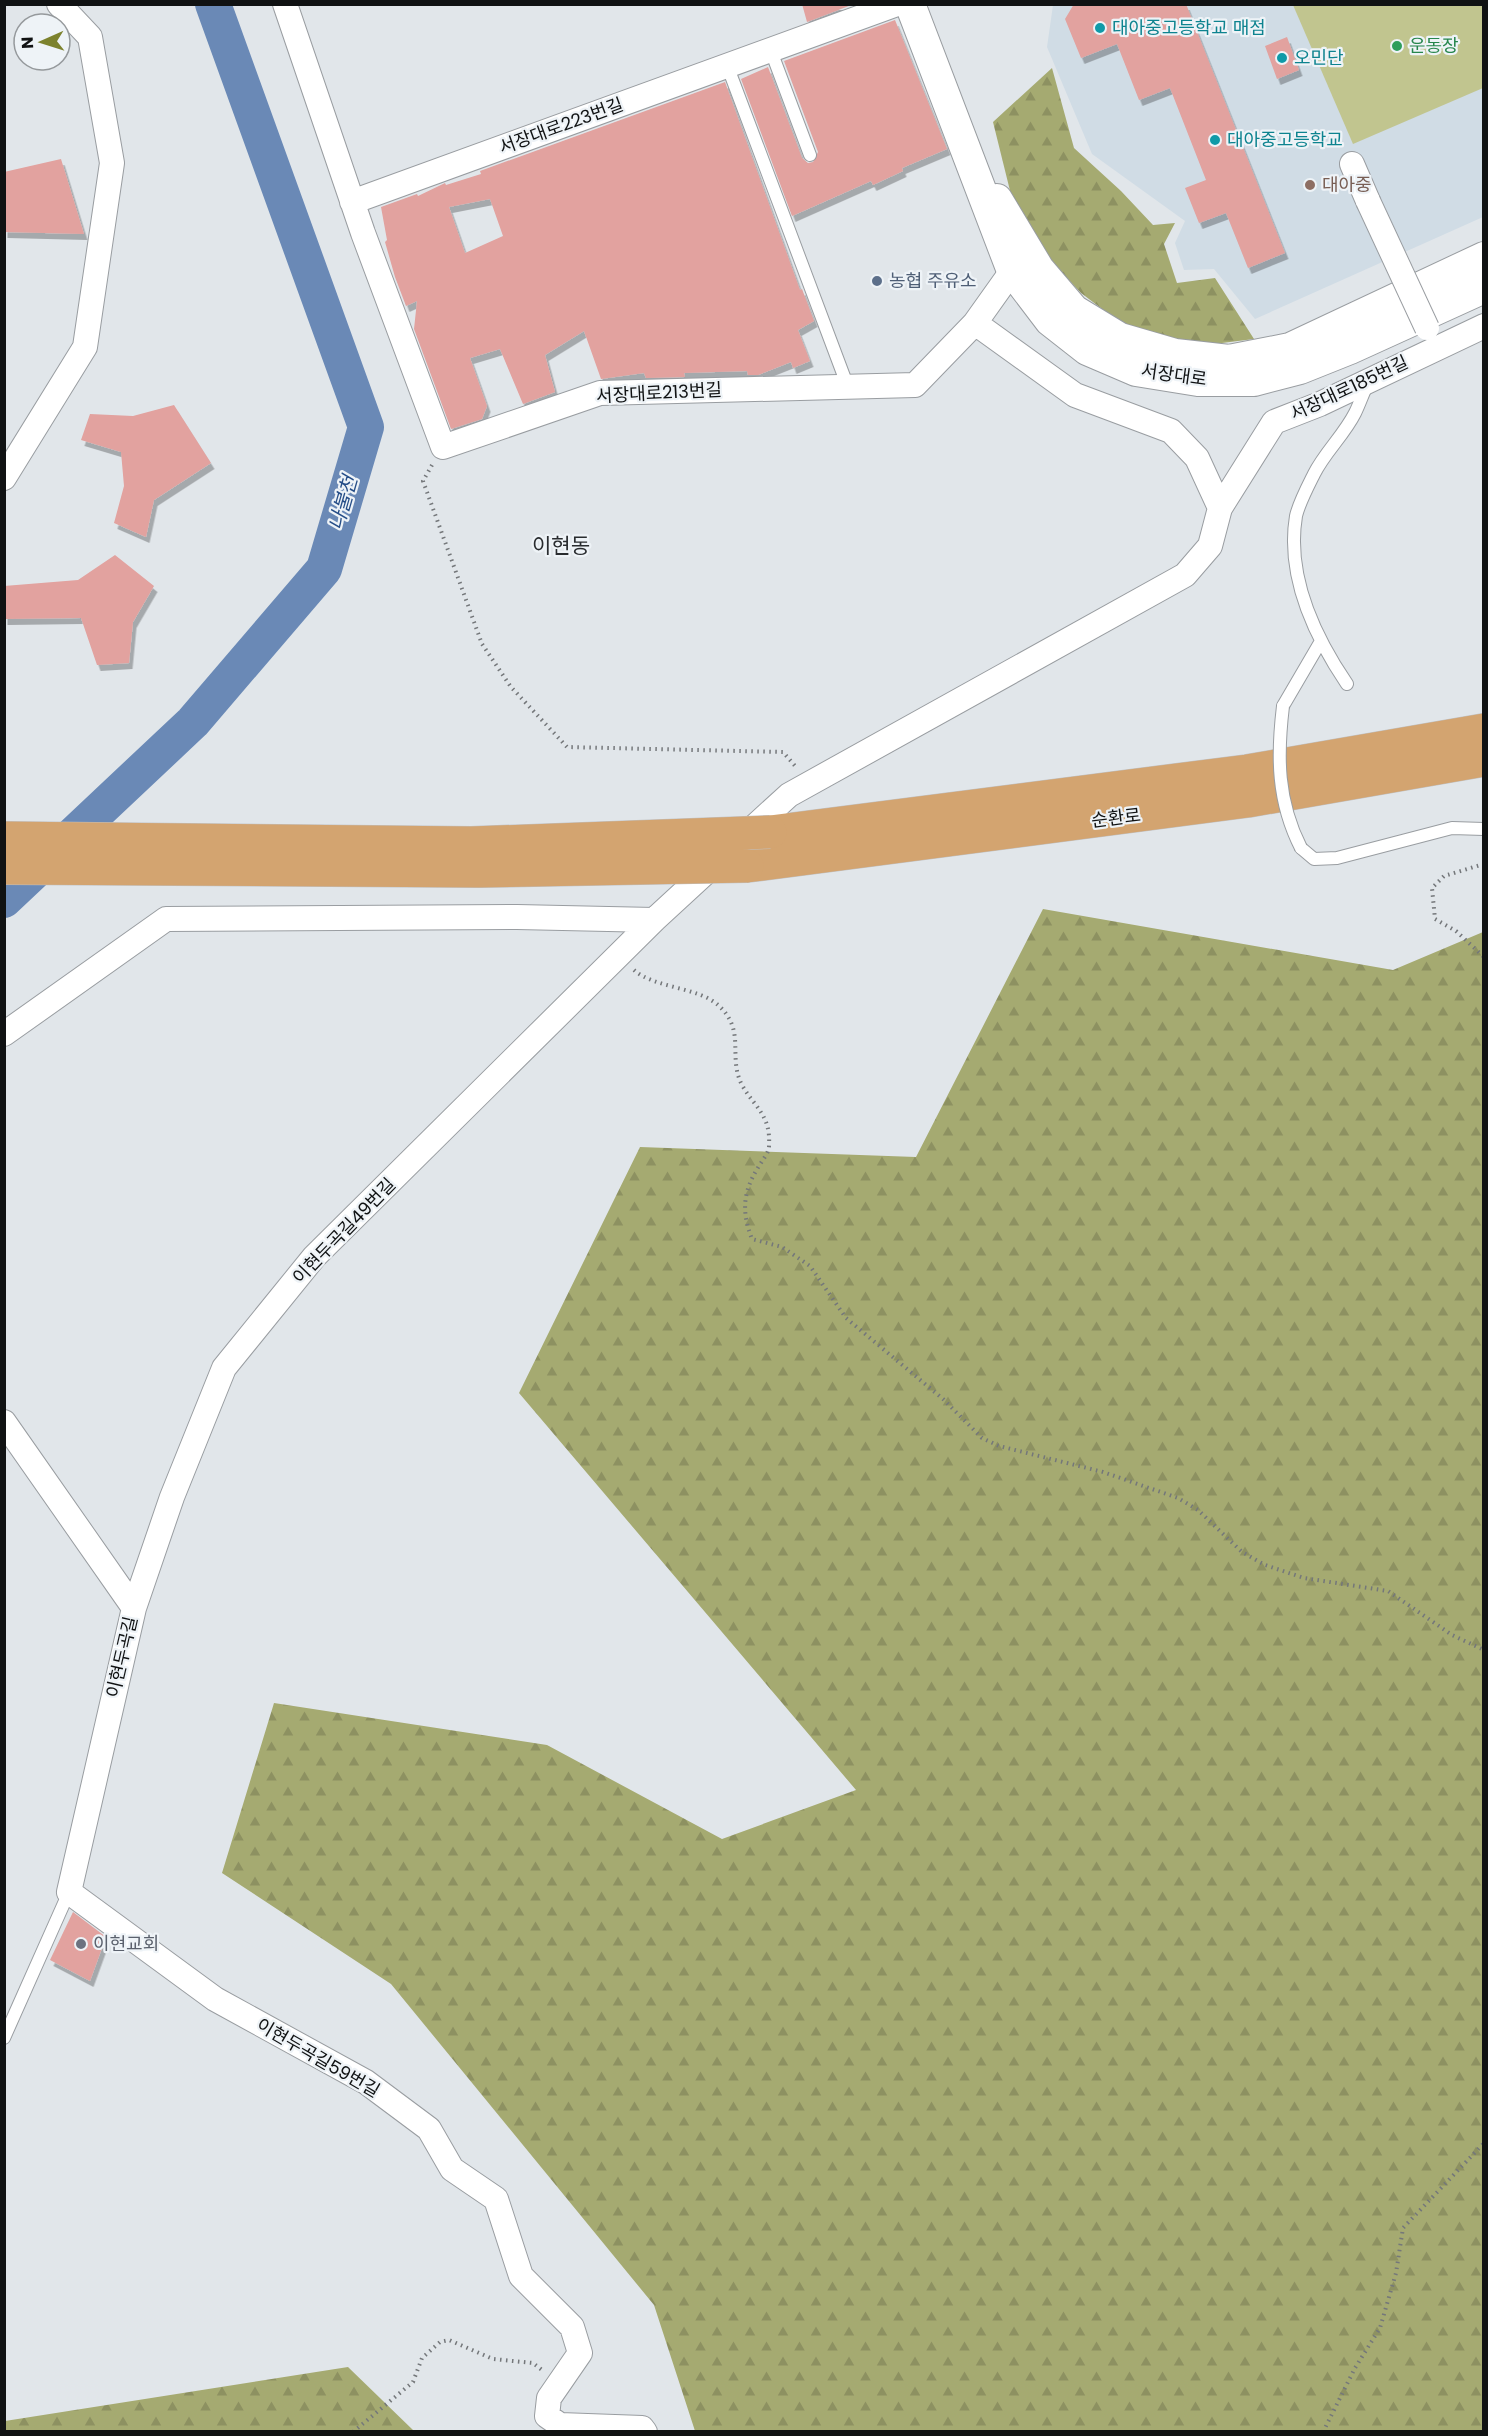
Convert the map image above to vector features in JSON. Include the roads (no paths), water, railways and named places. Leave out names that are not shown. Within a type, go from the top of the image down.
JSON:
[{"type":"highway","name":"순환로","points":[[4,838],[471,843],[770,832],[1247,771],[1484,730]]},
{"type":"highway","name":"순환로","points":[[4,868],[479,871],[747,866],[1248,801],[1484,760]]},
{"type":"street","points":[[4,478],[85,347],[112,163],[90,37],[59,4]]},
{"type":"street","points":[[285,4],[352,202]]},
{"type":"street","name":"서장대로223번길","points":[[352,202],[897,4]]},
{"type":"street","name":"서장대로","points":[[910,4],[1011,271],[1050,321],[1087,350],[1136,371],[1198,381],[1254,381],[1300,369],[1393,331],[1484,288]]},
{"type":"street","name":"서장대로","points":[[965,152],[1007,213],[1039,269],[1074,310],[1120,338],[1175,354],[1229,360],[1290,348],[1484,256]]},
{"type":"street","points":[[1352,164],[1433,338]]},
{"type":"street","name":"서장대로213번길","points":[[352,202],[443,447],[600,393],[915,385],[975,323],[1011,271]]},
{"type":"street","points":[[975,323],[1075,395],[1171,431],[1197,458],[1220,508]]},
{"type":"street","name":"서장대로185번길","points":[[811,783],[1185,575],[1210,546],[1220,508],[1274,422],[1369,380],[1433,338],[1484,326]]},
{"type":"street","name":"이현두곡길49번길","points":[[134,1608],[172,1497],[224,1368],[314,1257],[654,920],[789,795],[811,783]]},
{"type":"street","points":[[4,1034],[166,919],[517,917],[654,920]]},
{"type":"street","name":"이현두곡길","points":[[9,1436],[134,1608],[69,1893]]},
{"type":"street","name":"이현두곡길59번길","points":[[69,1893],[215,1999],[366,2082],[429,2129],[452,2169],[496,2199],[521,2276],[572,2327],[580,2353],[549,2398],[547,2416],[560,2425],[642,2428],[645,2432]]},
{"type":"lane","points":[[771,51],[810,155]]},
{"type":"lane","points":[[727,65],[848,387]]},
{"type":"lane","points":[[1347,684],[1314,627],[1294,556],[1296,515],[1315,472],[1355,414],[1369,380]]},
{"type":"lane","points":[[1322,641],[1283,706],[1277,755],[1289,824],[1302,848],[1314,859],[1337,858],[1452,828],[1484,829]]},
{"type":"lane","points":[[4,2037],[69,1893]]},
{"type":"waterway","name":"나불천","points":[[4,900],[193,722],[324,569],[366,427],[213,4]]},
{"type":"place","name":"대아중고등학교 매점","points":[[1100,28]]},
{"type":"place","name":"운동장","points":[[1397,46]]},
{"type":"place","name":"오민단","points":[[1282,58]]},
{"type":"place","name":"대아중고등학교","points":[[1215,140]]},
{"type":"place","name":"대아중","points":[[1310,185]]},
{"type":"place","name":"농협 주유소","points":[[877,281]]},
{"type":"place","name":"이현교회","points":[[81,1944]]},
{"type":"district","name":"이현동","points":[[561,546]]}]
